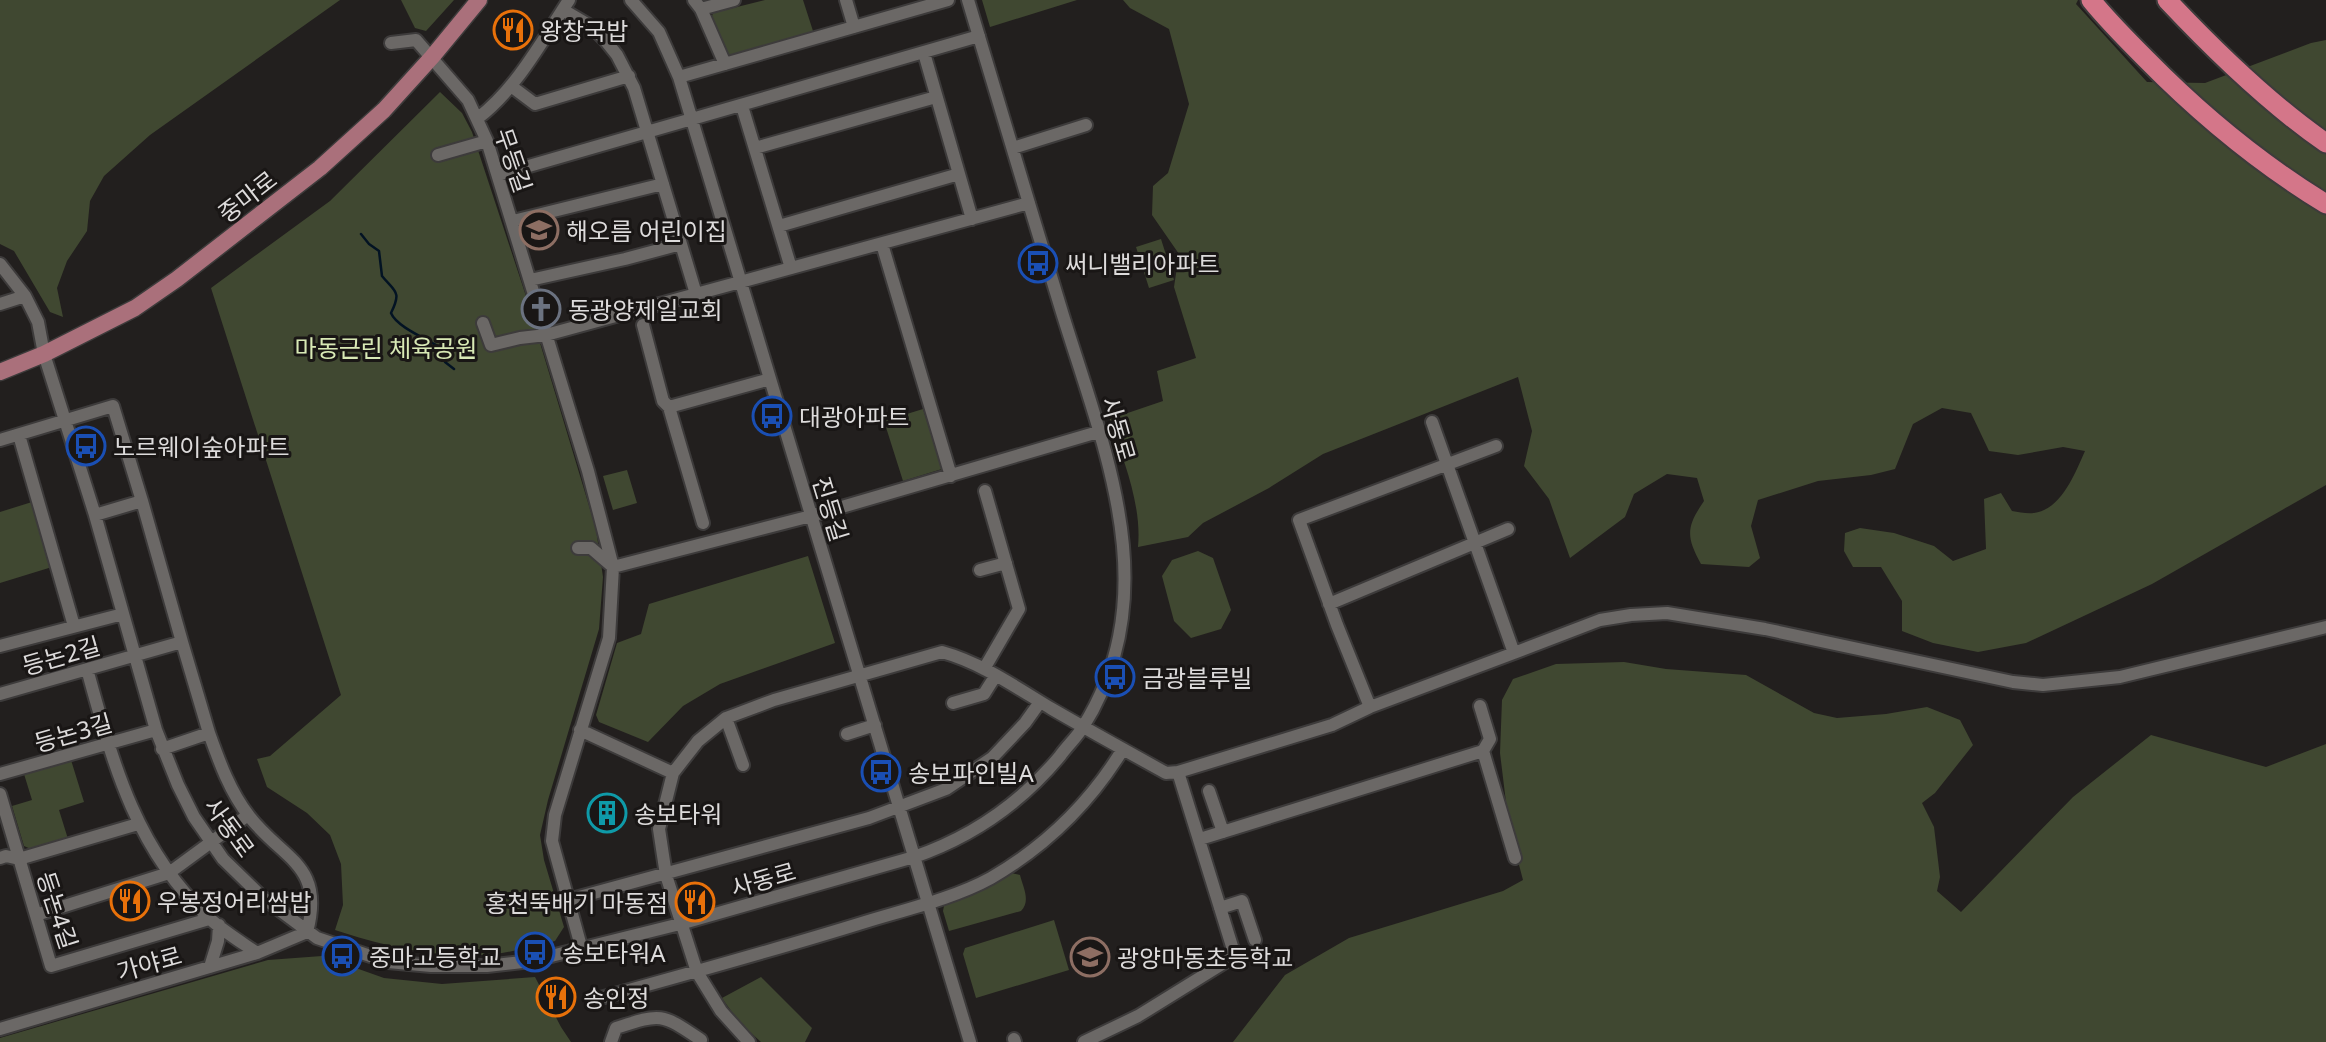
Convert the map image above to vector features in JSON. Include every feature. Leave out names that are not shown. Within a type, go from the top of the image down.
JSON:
[{"type":"highway","points":[[2091,0],[2185,99],[2232,140],[2279,176],[2326,204]]},
{"type":"highway","points":[[2167,0],[2214,48],[2326,143]]},
{"type":"main road","name":"중마로","points":[[0,372],[44,354],[135,308],[221,245],[320,168],[384,110],[479,0]]},
{"type":"street","name":"진등길","points":[[631,0],[659,32],[679,77],[970,1042]]},
{"type":"street","points":[[846,0],[854,27]]},
{"type":"street","points":[[679,77],[854,27],[918,4],[948,0]]},
{"type":"street","name":"사동로","points":[[0,264],[25,296],[38,322],[44,354],[95,515],[162,749],[194,817],[210,842],[223,859],[262,897],[307,932],[340,948],[388,962],[431,966],[487,967],[550,958],[680,924],[914,857],[979,827],[1018,801],[1051,766],[1083,727],[1112,668],[1126,589],[1119,514],[1098,432],[968,0]]},
{"type":"street","points":[[725,64],[698,4],[726,1]]},
{"type":"street","points":[[566,5],[605,40],[629,76],[696,294]]},
{"type":"street","name":"무등길","points":[[478,118],[496,104],[512,86],[566,5]]},
{"type":"street","points":[[498,175],[979,36]]},
{"type":"street","points":[[391,43],[416,40],[432,57]]},
{"type":"street","points":[[924,53],[972,219]]},
{"type":"street","name":"무등길","points":[[432,57],[468,100],[487,141],[588,471],[613,567],[609,638],[555,815],[552,841],[582,950]]},
{"type":"street","points":[[512,86],[535,104],[629,76]]},
{"type":"street","points":[[755,148],[936,97]]},
{"type":"street","points":[[742,106],[791,268]]},
{"type":"street","points":[[1013,149],[1086,125]]},
{"type":"street","points":[[438,155],[487,141]]},
{"type":"street","points":[[779,226],[959,174]]},
{"type":"street","points":[[513,221],[663,184]]},
{"type":"street","points":[[483,323],[491,345],[546,335],[1029,203]]},
{"type":"street","points":[[530,280],[681,244]]},
{"type":"street","points":[[882,244],[951,475]]},
{"type":"street","points":[[0,304],[25,296]]},
{"type":"street","points":[[643,325],[663,401],[669,407],[703,523]]},
{"type":"street","points":[[669,407],[770,379]]},
{"type":"street","points":[[0,440],[113,406],[218,761],[248,815],[295,862],[310,884],[313,910],[307,932]]},
{"type":"street","points":[[1432,422],[1514,653]]},
{"type":"street","points":[[578,548],[591,548],[613,567],[811,516],[1098,432]]},
{"type":"street","points":[[19,435],[74,626]]},
{"type":"street","points":[[1370,707],[1299,520],[1496,446]]},
{"type":"street","points":[[953,703],[984,694],[990,672],[1019,609],[985,491]]},
{"type":"street","points":[[95,515],[142,501]]},
{"type":"street","points":[[1329,604],[1508,529]]},
{"type":"street","points":[[980,570],[1006,563]]},
{"type":"street","points":[[749,1042],[721,1011],[697,972],[666,875],[659,829],[673,774],[698,741],[726,718],[774,700],[942,652],[962,657],[990,672],[1166,773],[1178,772],[1332,725],[1370,707],[1600,620],[1631,615],[1667,613],[1765,629],[2013,682],[2043,684],[2120,677],[2326,627]]},
{"type":"street","points":[[1,643],[123,614]]},
{"type":"street","name":"등논2길","points":[[0,694],[182,642]]},
{"type":"street","points":[[87,669],[108,744],[138,824],[169,873],[214,922],[257,953]]},
{"type":"street","points":[[568,900],[900,808],[946,789],[992,758],[1041,702]]},
{"type":"street","points":[[1200,839],[1483,751],[1490,739],[1480,706]]},
{"type":"street","points":[[726,718],[743,765]]},
{"type":"street","points":[[847,734],[875,725]]},
{"type":"street","name":"등논3길","points":[[0,774],[156,730]]},
{"type":"street","points":[[580,730],[673,774]]},
{"type":"street","points":[[162,749],[209,733]]},
{"type":"street","points":[[593,1000],[928,903],[988,879],[1023,858],[1055,833],[1109,772],[1123,749]]},
{"type":"street","points":[[1483,751],[1515,858]]},
{"type":"street","points":[[1084,1042],[1112,1036],[1138,1016],[1235,957],[1178,772]]},
{"type":"street","points":[[1209,791],[1223,832]]},
{"type":"street","name":"등논4길","points":[[0,794],[51,966],[214,922]]},
{"type":"street","points":[[36,915],[169,873],[248,815]]},
{"type":"street","points":[[0,858],[6,856],[19,859],[138,824]]},
{"type":"street","points":[[1220,908],[1242,901],[1255,940]]},
{"type":"street","points":[[210,967],[218,941],[214,922]]},
{"type":"street","name":"가야로","points":[[0,1029],[257,953],[307,932]]},
{"type":"street","points":[[611,1042],[616,1027],[651,1016],[670,1019],[701,1041]]},
{"type":"green space","points":[[0,0],[340,0],[150,135],[104,176],[90,201],[87,231],[67,261],[57,288],[63,317],[50,312],[14,251],[0,244]]},
{"type":"green space","points":[[401,0],[454,0],[426,31],[415,28]]},
{"type":"green space","points":[[765,0],[803,0],[813,31],[811,35],[732,57],[726,53],[711,19],[713,13]]},
{"type":"green space","points":[[982,0],[1077,0],[990,27]]},
{"type":"green space","points":[[1123,0],[2078,0],[2076,4],[2147,82],[2205,83],[2311,43],[2326,40],[2326,485],[2152,584],[2026,643],[1978,652],[1933,643],[1902,631],[1902,601],[1881,567],[1853,567],[1844,551],[1845,533],[1860,528],[1894,533],[1934,546],[1953,561],[1986,549],[1984,499],[2001,493],[2012,511],[2031,513],[2044,510],[2066,489],[2085,451],[2063,447],[2018,455],[1989,451],[1971,413],[1942,408],[1913,424],[1895,469],[1871,475],[1818,481],[1758,500],[1751,526],[1760,558],[1749,567],[1701,564],[1690,532],[1694,518],[1704,501],[1697,478],[1667,474],[1634,494],[1625,517],[1570,558],[1549,499],[1524,466],[1532,431],[1518,377],[1323,454],[1269,488],[1203,523],[1188,537],[1138,547],[1134,498],[1110,419],[1163,401],[1157,371],[1196,358],[1174,287],[1179,254],[1152,215],[1153,186],[1168,173],[1189,104],[1169,29],[1130,8]]},
{"type":"green space","name":"마동근린 체육공원","points":[[440,92],[462,113],[472,132],[525,293],[596,529],[603,577],[599,629],[540,835],[544,860],[564,927],[555,941],[509,952],[481,955],[417,951],[335,930],[343,905],[341,864],[330,835],[307,813],[267,787],[257,759],[270,756],[341,695],[211,288],[330,201]]},
{"type":"green space","points":[[1161,239],[1174,280],[1149,288],[1136,247]]},
{"type":"green space","points":[[923,409],[942,469],[903,481],[884,421]]},
{"type":"green space","points":[[627,470],[637,503],[613,510],[603,476]]},
{"type":"green space","points":[[32,502],[52,567],[0,583],[0,512]]},
{"type":"green space","points":[[1198,551],[1213,558],[1231,610],[1221,629],[1191,638],[1174,621],[1162,576],[1172,560]]},
{"type":"green space","points":[[808,556],[835,643],[720,684],[683,706],[648,742],[599,722],[596,715],[617,643],[641,634],[649,604]]},
{"type":"green space","points":[[1624,662],[1666,669],[1746,675],[1814,713],[1837,718],[1927,707],[1960,720],[1973,745],[1935,793],[1922,803],[1934,827],[1940,877],[1937,891],[1961,912],[2073,797],[2151,735],[2266,767],[2326,744],[2326,1042],[1233,1042],[1285,975],[1349,938],[1503,891],[1523,880],[1509,827],[1500,753],[1502,700],[1513,679],[1556,664]]},
{"type":"green space","points":[[71,760],[84,802],[59,810],[68,839],[33,850],[24,846],[12,806],[32,800],[24,774]]},
{"type":"green space","points":[[1011,873],[1020,875],[1024,889],[1026,898],[1021,911],[949,931],[944,906]]},
{"type":"green space","points":[[1054,920],[1069,970],[976,998],[963,954],[965,948]]},
{"type":"green space","points":[[322,956],[384,978],[442,984],[535,977],[571,1042],[0,1042],[0,1038],[268,960]]},
{"type":"green space","points":[[761,977],[812,1028],[805,1042],[761,1042],[740,1022],[722,998]]},
{"type":"waterway","points":[[361,234],[379,251],[382,276],[396,296],[391,313],[395,319],[446,351],[445,362],[454,369]]},
{"type":"place","name":"왕창국밥","points":[[513,30]]},
{"type":"place","name":"해오름 어린이집","points":[[539,230]]},
{"type":"place","name":"써니밸리아파트","points":[[1038,263]]},
{"type":"place","name":"동광양제일교회","points":[[541,309]]},
{"type":"place","name":"대광아파트","points":[[772,416]]},
{"type":"place","name":"노르웨이숲아파트","points":[[86,446]]},
{"type":"place","name":"금광블루빌","points":[[1115,677]]},
{"type":"place","name":"송보파인빌A","points":[[881,772]]},
{"type":"place","name":"송보타워","points":[[607,813]]},
{"type":"place","name":"우봉정어리쌈밥","points":[[130,901]]},
{"type":"place","name":"홍천뚝배기 마동점","points":[[695,902]]},
{"type":"place","name":"송보타워A","points":[[535,952]]},
{"type":"place","name":"중마고등학교","points":[[342,956]]},
{"type":"place","name":"광양마동초등학교","points":[[1090,957]]},
{"type":"place","name":"송인정","points":[[556,997]]}]
